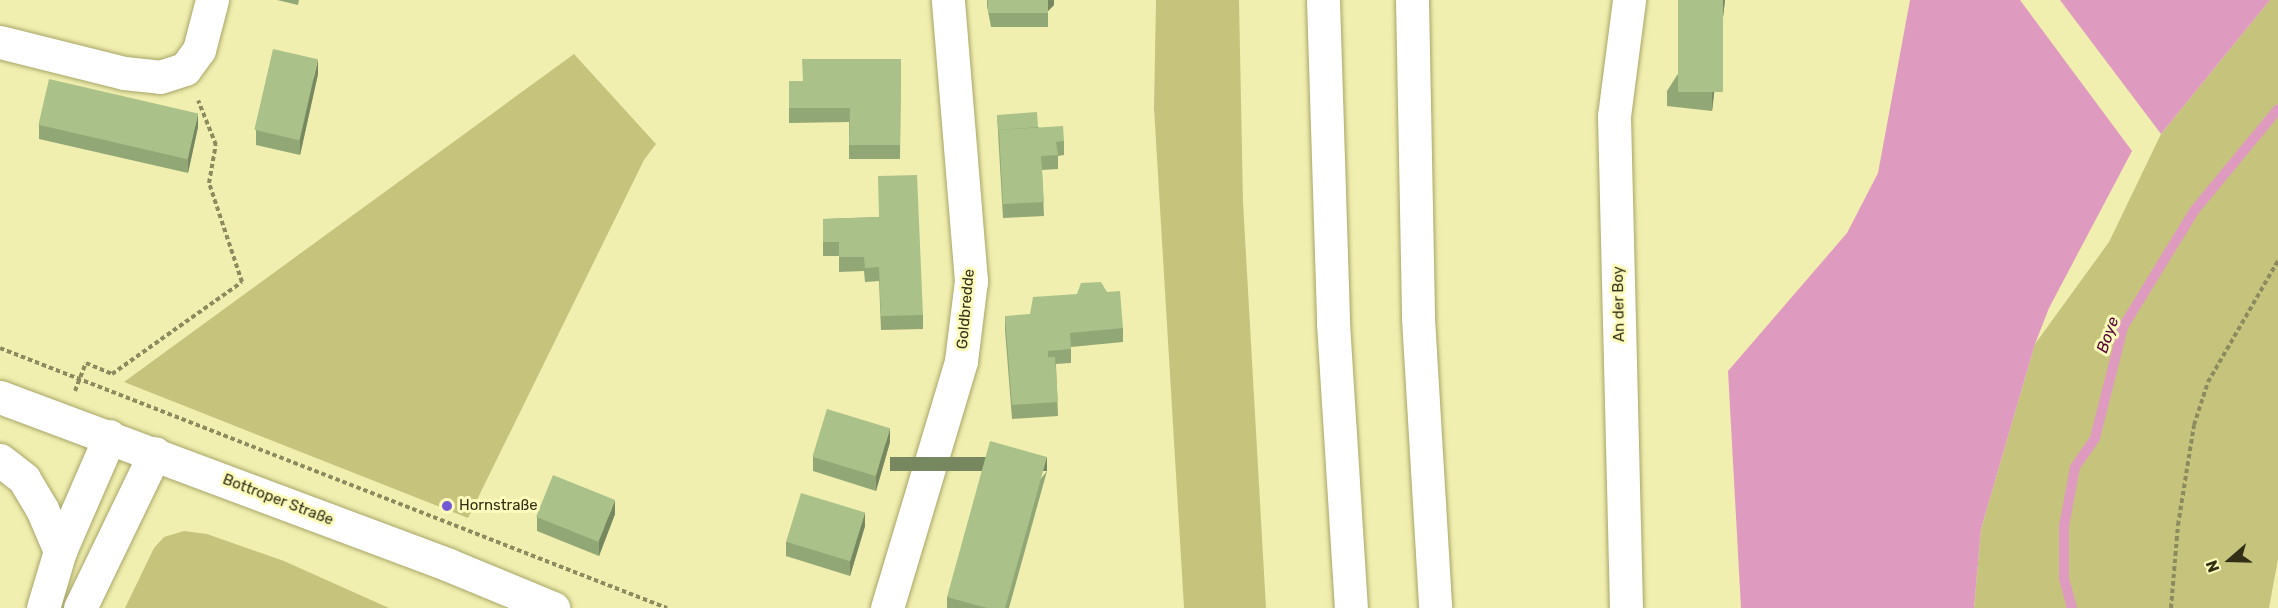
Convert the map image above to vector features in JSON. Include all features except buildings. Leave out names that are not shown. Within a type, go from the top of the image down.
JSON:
[{"type":"main road","points":[[0,42],[124,74],[160,77],[186,69],[199,50],[212,0]]},
{"type":"main road","name":"Goldbredde","points":[[887,608],[961,361],[971,281],[948,0]]},
{"type":"main road","points":[[1323,0],[1333,322],[1351,608]]},
{"type":"main road","points":[[1412,0],[1418,318],[1435,608]]},
{"type":"main road","name":"An der Boy","points":[[1626,608],[1614,117],[1629,0]]},
{"type":"main road","name":"Bottroper Straße","points":[[0,397],[155,453],[553,608]]},
{"type":"main road","points":[[43,608],[60,551],[110,436]]},
{"type":"main road","points":[[80,608],[155,453]]},
{"type":"main road","points":[[0,460],[24,479],[42,509],[60,551]]},
{"type":"path","points":[[65,420],[86,363],[112,374],[242,282],[209,183],[216,145],[186,69]]},
{"type":"path","points":[[2171,608],[2178,525],[2198,415],[2208,382],[2278,261]]},
{"type":"path","points":[[0,348],[81,377],[667,608]]},
{"type":"shaded area","points":[[1156,0],[1239,0],[1243,202],[1266,608],[1184,608],[1154,108]]},
{"type":"shaded area","points":[[1910,0],[2020,0],[2132,151],[2049,308],[2035,344],[1981,529],[1974,608],[1741,608],[1728,371],[1847,233],[1878,173]]},
{"type":"shaded area","points":[[2060,0],[2270,0],[2161,134]]},
{"type":"shaded area","points":[[2270,0],[2278,0],[2278,559],[2269,608],[1974,608],[1981,529],[2035,344],[2109,242],[2161,134]]},
{"type":"shaded area","points":[[574,54],[656,144],[644,160],[468,518],[124,382]]},
{"type":"shaded area","points":[[184,531],[207,534],[284,561],[389,608],[125,608],[154,548],[164,537]]},
{"type":"waterway","name":"Boye","points":[[2072,608],[2064,579],[2064,526],[2075,467],[2095,438],[2123,327],[2194,211],[2278,109]]},
{"type":"place","name":"Hornstraße","points":[[447,506]]}]
